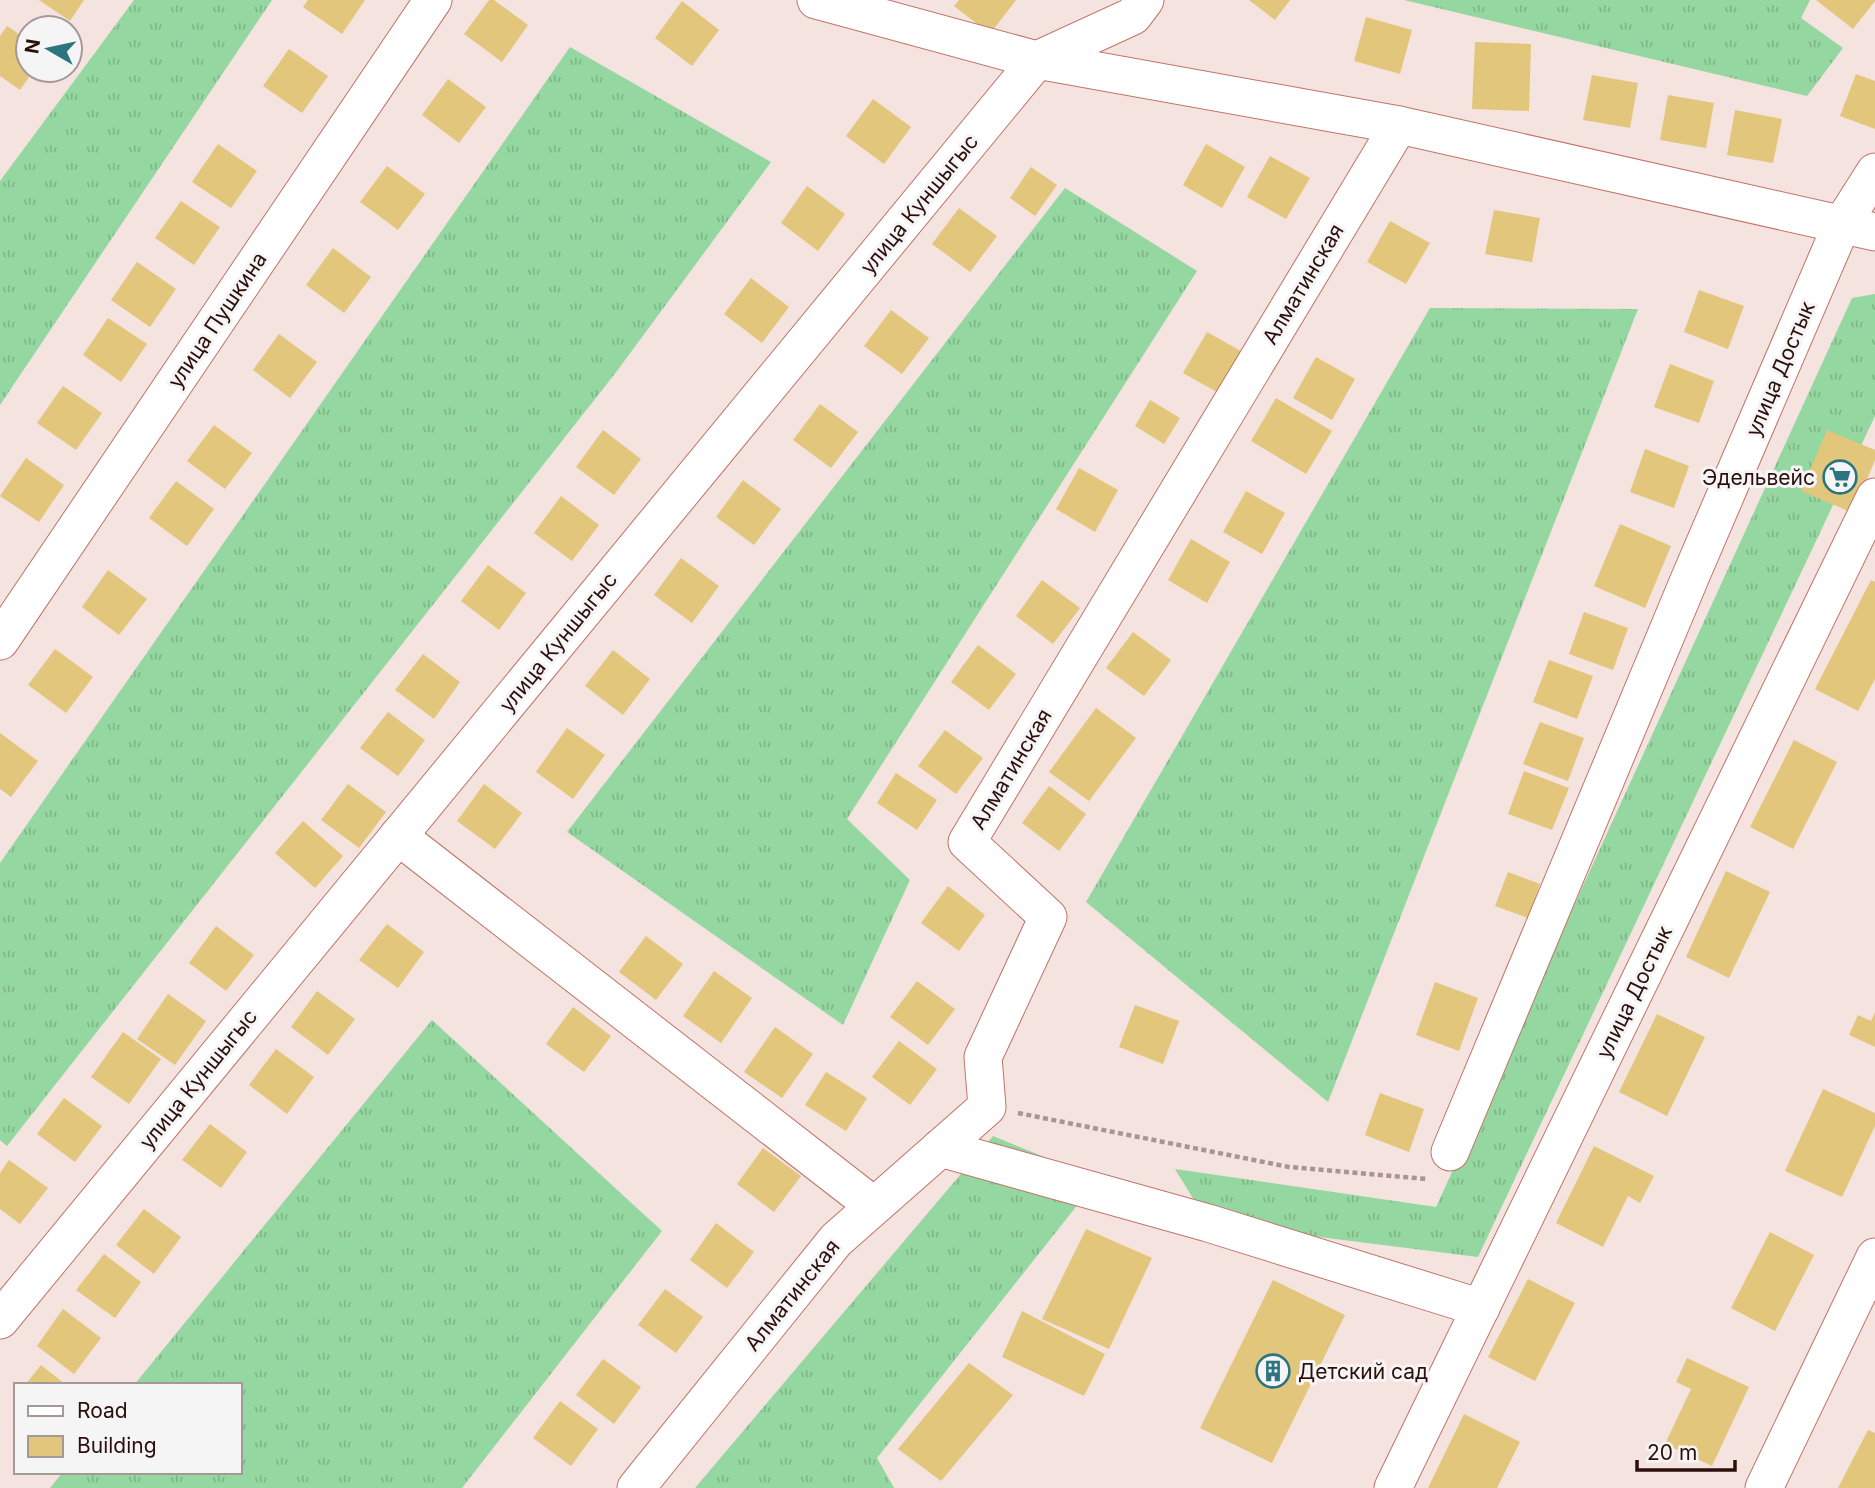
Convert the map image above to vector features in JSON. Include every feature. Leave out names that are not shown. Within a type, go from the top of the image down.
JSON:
[{"type":"street","name":"улица Пушкина","points":[[0,640],[433,0]]},
{"type":"street","points":[[816,0],[1037,60],[1399,125],[1858,228]]},
{"type":"street","name":"улица Куншыгыс","points":[[0,1320],[1037,60],[1133,16],[1145,0]]},
{"type":"street","name":"Алматинская","points":[[636,1488],[836,1240],[987,1107],[983,1057],[1048,918],[967,842],[1399,125]]},
{"type":"street","name":"улица Достык","points":[[1450,1152],[1687,586],[1858,228],[1875,172]]},
{"type":"street","name":"улица Достык","points":[[1393,1488],[1875,497]]},
{"type":"street","points":[[398,836],[874,1206]]},
{"type":"street","points":[[940,1148],[1208,1223],[1480,1308]]},
{"type":"street","points":[[1764,1488],[1875,1257]]},
{"type":"path","points":[[987,1107],[1289,1167],[1428,1179],[1450,1152]]},
{"type":"green space","points":[[134,0],[272,0],[0,405],[0,181],[72,84],[84,84],[84,68]]},
{"type":"green space","points":[[1404,0],[1810,0],[1801,18],[1843,48],[1807,96]]},
{"type":"green space","points":[[570,47],[771,162],[617,371],[7,1146],[0,1140],[0,863]]},
{"type":"green space","points":[[1065,188],[1197,271],[847,819],[910,880],[843,1025],[567,832]]},
{"type":"green space","points":[[1875,294],[1875,416],[1478,1257],[1208,1223],[1175,1169],[1436,1207],[1852,298]]},
{"type":"green space","points":[[1430,308],[1638,309],[1328,1102],[1086,902]]},
{"type":"green space","points":[[432,1020],[662,1231],[462,1488],[50,1488],[61,1474],[242,1474],[242,1383],[136,1383]]},
{"type":"green space","points":[[993,1136],[1098,1179],[877,1458],[894,1488],[695,1488]]},
{"type":"building","points":[[39,0],[84,0],[75,14],[60,14]]},
{"type":"building","points":[[308,0],[365,0],[342,34],[303,7]]},
{"type":"building","points":[[489,0],[494,0],[528,25],[502,62],[464,34]]},
{"type":"building","points":[[959,0],[1016,0],[990,34],[954,6]]},
{"type":"building","points":[[1249,0],[1290,0],[1275,20]]},
{"type":"building","points":[[1816,0],[1875,0],[1875,1],[1853,29]]},
{"type":"building","points":[[682,1],[719,30],[692,66],[655,38]]},
{"type":"building","points":[[1366,17],[1412,30],[1400,74],[1354,61]]},
{"type":"building","points":[[7,26],[14,31],[14,84],[24,84],[20,90],[0,76],[0,36]]},
{"type":"building","points":[[1475,42],[1531,44],[1529,111],[1472,109]]},
{"type":"building","points":[[289,49],[328,76],[302,113],[263,86]]},
{"type":"building","points":[[1856,74],[1875,81],[1875,129],[1840,116]]},
{"type":"building","points":[[1592,75],[1638,83],[1630,128],[1583,120]]},
{"type":"building","points":[[448,79],[486,107],[459,143],[422,115]]},
{"type":"building","points":[[1668,95],[1714,103],[1706,148],[1660,140]]},
{"type":"building","points":[[873,99],[911,127],[884,164],[846,136]]},
{"type":"building","points":[[1735,110],[1782,119],[1773,163],[1727,155]]},
{"type":"building","points":[[218,144],[257,171],[231,208],[192,182]]},
{"type":"building","points":[[1206,144],[1245,167],[1222,208],[1183,185]]},
{"type":"building","points":[[1270,156],[1310,178],[1286,219],[1247,197]]},
{"type":"building","points":[[387,166],[425,194],[398,230],[360,202]]},
{"type":"building","points":[[1031,167],[1057,185],[1035,216],[1010,198]]},
{"type":"building","points":[[807,186],[845,214],[818,251],[781,223]]},
{"type":"building","points":[[181,201],[220,227],[194,265],[155,238]]},
{"type":"building","points":[[959,208],[997,236],[970,272],[932,244]]},
{"type":"building","points":[[1494,210],[1540,218],[1532,262],[1485,254]]},
{"type":"building","points":[[1390,221],[1430,243],[1406,284],[1367,262]]},
{"type":"building","points":[[333,248],[371,277],[344,313],[306,285]]},
{"type":"building","points":[[137,262],[176,289],[150,327],[111,300]]},
{"type":"building","points":[[751,278],[789,307],[762,343],[724,314]]},
{"type":"building","points":[[1699,290],[1744,306],[1728,349],[1684,332]]},
{"type":"building","points":[[891,310],[929,338],[902,374],[864,346]]},
{"type":"building","points":[[108,318],[147,344],[121,382],[83,355]]},
{"type":"building","points":[[1207,332],[1246,354],[1222,395],[1183,373]]},
{"type":"building","points":[[279,334],[317,362],[290,398],[253,370]]},
{"type":"building","points":[[1316,357],[1355,379],[1332,420],[1293,398]]},
{"type":"building","points":[[1670,364],[1714,381],[1699,423],[1654,407]]},
{"type":"building","points":[[63,386],[102,413],[76,450],[37,423]]},
{"type":"building","points":[[1276,398],[1332,431],[1306,474],[1251,441]]},
{"type":"building","points":[[1150,400],[1180,418],[1164,444],[1135,426]]},
{"type":"building","points":[[820,404],[858,432],[831,468],[793,440]]},
{"type":"building","points":[[214,425],[252,453],[225,489],[187,461]]},
{"type":"building","points":[[603,430],[641,459],[614,495],[576,467]]},
{"type":"building","points":[[1827,430],[1875,450],[1875,460],[1853,513],[1801,491]]},
{"type":"building","points":[[1645,449],[1689,466],[1674,508],[1630,492]]},
{"type":"building","points":[[26,458],[64,485],[39,522],[0,496]]},
{"type":"building","points":[[1079,468],[1118,490],[1095,532],[1056,509]]},
{"type":"building","points":[[743,480],[781,509],[754,545],[716,517]]},
{"type":"building","points":[[176,481],[214,509],[187,546],[149,518]]},
{"type":"building","points":[[1246,491],[1285,513],[1262,554],[1223,532]]},
{"type":"building","points":[[561,496],[599,525],[572,561],[534,533]]},
{"type":"building","points":[[1620,524],[1671,546],[1645,608],[1594,586]]},
{"type":"building","points":[[1191,539],[1230,562],[1207,603],[1168,580]]},
{"type":"building","points":[[681,558],[719,586],[692,623],[654,595]]},
{"type":"building","points":[[488,565],[526,593],[499,630],[461,601]]},
{"type":"building","points":[[108,570],[147,599],[119,635],[82,607]]},
{"type":"building","points":[[1042,580],[1080,608],[1053,644],[1016,616]]},
{"type":"building","points":[[1871,580],[1875,582],[1875,679],[1858,711],[1815,689]]},
{"type":"building","points":[[1584,612],[1628,628],[1613,670],[1569,654]]},
{"type":"building","points":[[1133,632],[1171,660],[1144,696],[1106,668]]},
{"type":"building","points":[[978,645],[1016,674],[989,710],[951,682]]},
{"type":"building","points":[[55,649],[93,677],[66,713],[28,685]]},
{"type":"building","points":[[613,650],[650,679],[623,715],[585,686]]},
{"type":"building","points":[[423,654],[460,682],[434,719],[395,690]]},
{"type":"building","points":[[1549,660],[1593,676],[1577,719],[1533,702]]},
{"type":"building","points":[[1096,708],[1136,738],[1089,801],[1049,772]]},
{"type":"building","points":[[388,712],[425,740],[398,776],[360,748]]},
{"type":"building","points":[[1540,722],[1584,738],[1568,781],[1523,764]]},
{"type":"building","points":[[567,728],[605,755],[573,799],[536,772]]},
{"type":"building","points":[[945,730],[983,758],[956,794],[918,766]]},
{"type":"building","points":[[0,733],[38,761],[11,797],[0,789]]},
{"type":"building","points":[[1794,740],[1837,762],[1793,849],[1750,827]]},
{"type":"building","points":[[1524,771],[1569,788],[1552,830],[1508,814]]},
{"type":"building","points":[[896,773],[937,800],[917,830],[877,803]]},
{"type":"building","points":[[348,784],[386,812],[359,848],[321,820]]},
{"type":"building","points":[[484,784],[522,813],[495,849],[457,821]]},
{"type":"building","points":[[1049,786],[1086,814],[1059,851],[1022,823]]},
{"type":"building","points":[[303,821],[343,856],[315,888],[275,853]]},
{"type":"building","points":[[1726,871],[1770,892],[1729,978],[1686,957]]},
{"type":"building","points":[[1508,872],[1540,884],[1528,918],[1495,906]]},
{"type":"building","points":[[948,886],[985,915],[959,951],[921,923]]},
{"type":"building","points":[[387,924],[424,952],[398,988],[359,960]]},
{"type":"building","points":[[216,926],[254,955],[226,991],[189,963]]},
{"type":"building","points":[[646,936],[683,964],[656,1000],[619,972]]},
{"type":"building","points":[[714,971],[752,998],[721,1043],[683,1016]]},
{"type":"building","points":[[917,981],[955,1009],[928,1045],[890,1017]]},
{"type":"building","points":[[1435,982],[1478,998],[1459,1051],[1416,1035]]},
{"type":"building","points":[[317,991],[355,1019],[328,1055],[291,1027]]},
{"type":"building","points":[[168,994],[206,1021],[175,1065],[137,1039]]},
{"type":"building","points":[[1135,1005],[1179,1021],[1163,1064],[1119,1047]]},
{"type":"building","points":[[573,1007],[611,1036],[584,1072],[546,1044]]},
{"type":"building","points":[[1875,1012],[1875,1047],[1849,1035],[1858,1015],[1871,1021]]},
{"type":"building","points":[[1657,1014],[1705,1037],[1667,1116],[1619,1092]]},
{"type":"building","points":[[775,1027],[813,1054],[782,1098],[744,1072]]},
{"type":"building","points":[[123,1032],[161,1059],[129,1104],[91,1077]]},
{"type":"building","points":[[899,1041],[937,1069],[910,1105],[872,1077]]},
{"type":"building","points":[[276,1049],[314,1077],[287,1114],[249,1085]]},
{"type":"building","points":[[826,1072],[867,1098],[846,1131],[805,1105]]},
{"type":"building","points":[[1823,1089],[1875,1113],[1875,1126],[1842,1197],[1785,1171]]},
{"type":"building","points":[[1380,1093],[1424,1109],[1409,1152],[1365,1135]]},
{"type":"building","points":[[64,1098],[102,1126],[75,1162],[37,1134]]},
{"type":"building","points":[[210,1124],[247,1152],[221,1188],[182,1160]]},
{"type":"building","points":[[1594,1146],[1654,1176],[1640,1203],[1628,1196],[1603,1247],[1556,1223]]},
{"type":"building","points":[[763,1148],[801,1176],[774,1212],[737,1184]]},
{"type":"building","points":[[9,1160],[48,1188],[20,1224],[0,1209],[0,1173]]},
{"type":"building","points":[[144,1209],[181,1237],[154,1274],[116,1245]]},
{"type":"building","points":[[716,1223],[754,1252],[727,1288],[690,1260]]},
{"type":"building","points":[[1086,1229],[1152,1258],[1109,1349],[1042,1319]]},
{"type":"building","points":[[1770,1232],[1814,1255],[1775,1331],[1731,1308]]},
{"type":"building","points":[[104,1254],[141,1282],[115,1318],[76,1290]]},
{"type":"building","points":[[1528,1279],[1575,1303],[1535,1381],[1488,1357]]},
{"type":"building","name":"Детский сад","points":[[1273,1280],[1345,1315],[1272,1463],[1200,1428]]},
{"type":"building","points":[[665,1289],[703,1317],[676,1353],[638,1325]]},
{"type":"building","points":[[63,1309],[101,1338],[74,1374],[37,1346]]},
{"type":"building","points":[[1022,1311],[1105,1354],[1084,1396],[1002,1357]]},
{"type":"building","points":[[1687,1358],[1749,1387],[1712,1466],[1665,1444],[1691,1389],[1676,1382]]},
{"type":"building","points":[[603,1359],[641,1387],[614,1424],[576,1395]]},
{"type":"building","points":[[969,1363],[1013,1395],[941,1481],[898,1449]]},
{"type":"building","points":[[41,1365],[64,1383],[27,1383]]},
{"type":"building","points":[[560,1401],[598,1429],[571,1466],[533,1438]]},
{"type":"building","points":[[1464,1414],[1520,1442],[1497,1488],[1428,1488]]},
{"type":"building","points":[[1868,1430],[1875,1433],[1875,1488],[1838,1488]]},
{"type":"place","name":"Эдельвейс","points":[[1840,477]]},
{"type":"place","name":"Детский сад","points":[[1273,1371]]}]
